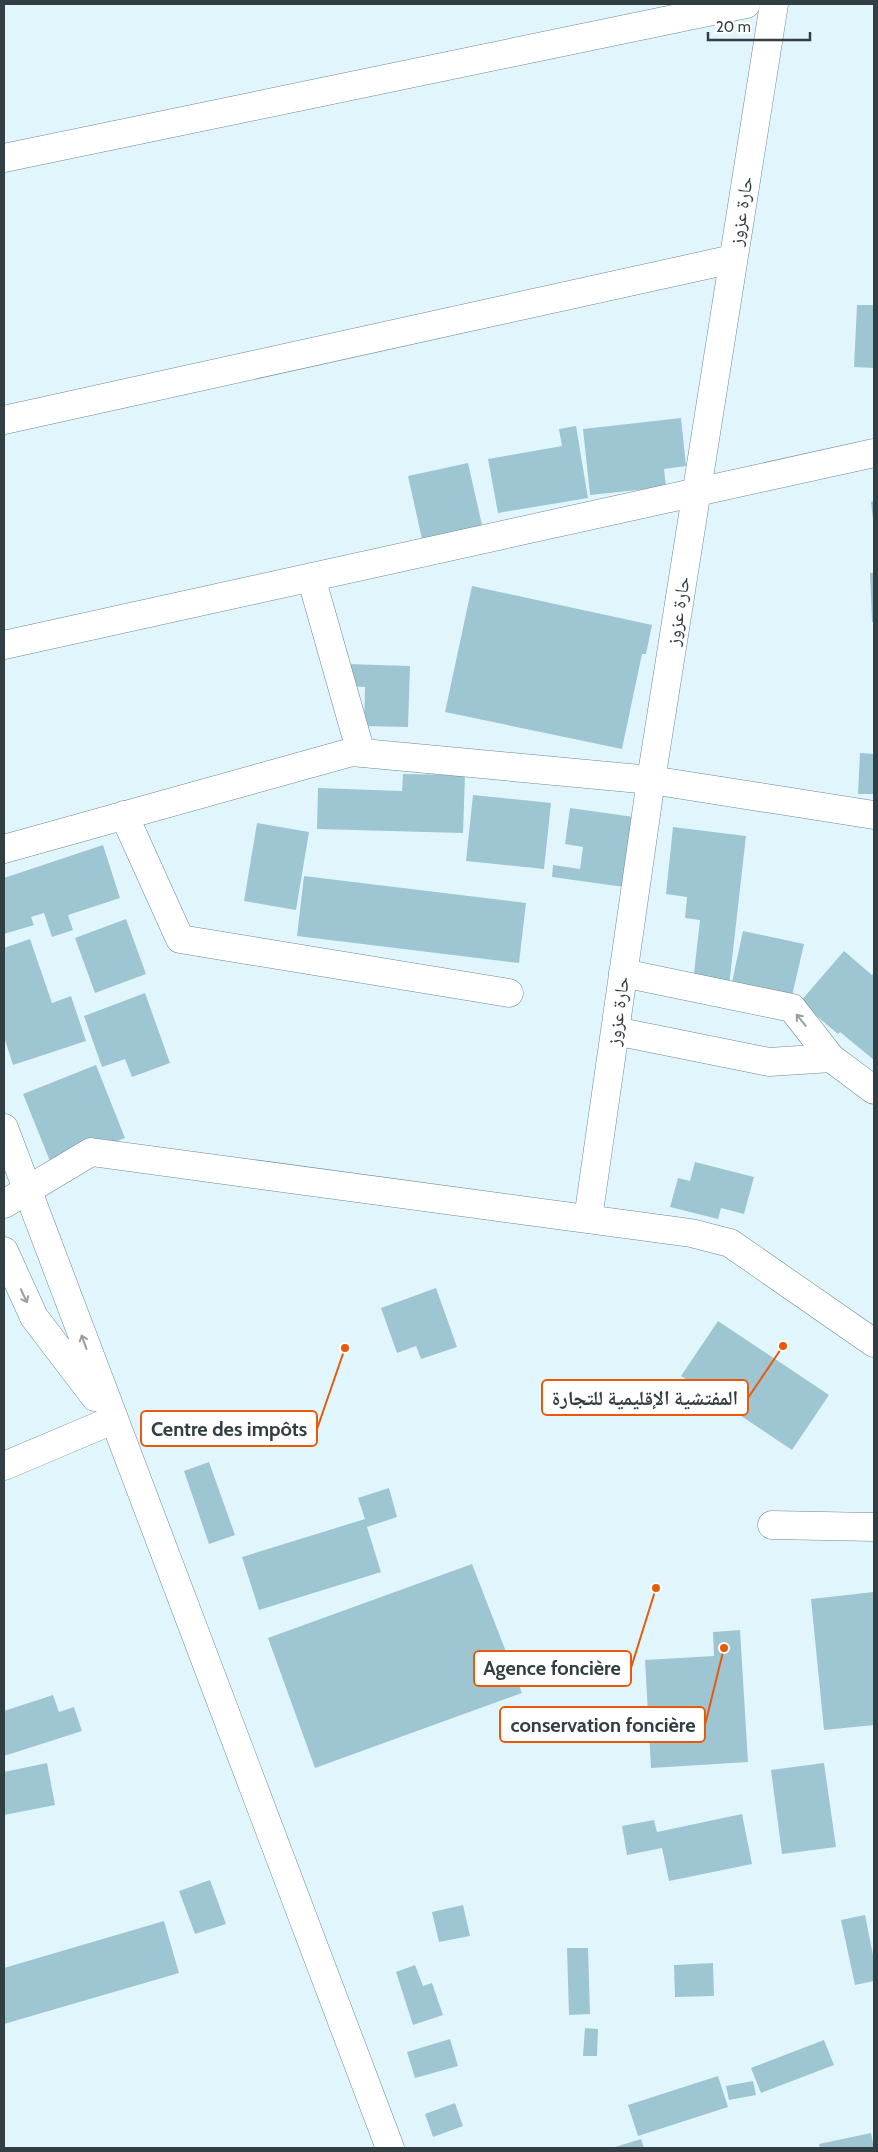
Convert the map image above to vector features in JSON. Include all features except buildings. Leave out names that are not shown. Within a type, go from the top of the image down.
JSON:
[{"type":"street","points":[[4,158],[746,4]]},
{"type":"street","name":"حارة عزوز","points":[[588,1219],[651,780],[774,4]]},
{"type":"street","points":[[4,420],[733,259]]},
{"type":"street","points":[[4,645],[697,490],[874,453]]},
{"type":"street","points":[[311,577],[361,753]]},
{"type":"street","points":[[4,849],[352,752],[651,780],[874,815]]},
{"type":"street","points":[[124,815],[180,939],[509,993]]},
{"type":"street","points":[[623,974],[792,1008],[831,1058],[874,1090]]},
{"type":"street","points":[[615,1031],[769,1062],[831,1058]]},
{"type":"street","points":[[4,1128],[390,2148]]},
{"type":"street","points":[[4,1204],[91,1152],[691,1233],[730,1243],[874,1343]]},
{"type":"street","points":[[4,1251],[34,1317],[113,1420]]},
{"type":"street","points":[[4,1466],[113,1420]]},
{"type":"street","points":[[772,1525],[874,1527]]},
{"type":"place","name":"المفتشية الإقليمية للتجارة","points":[[783,1346]]},
{"type":"place","name":"Centre des impôts","points":[[345,1348]]},
{"type":"place","name":"Agence foncière","points":[[656,1588]]},
{"type":"place","name":"conservation foncière","points":[[724,1648]]}]
